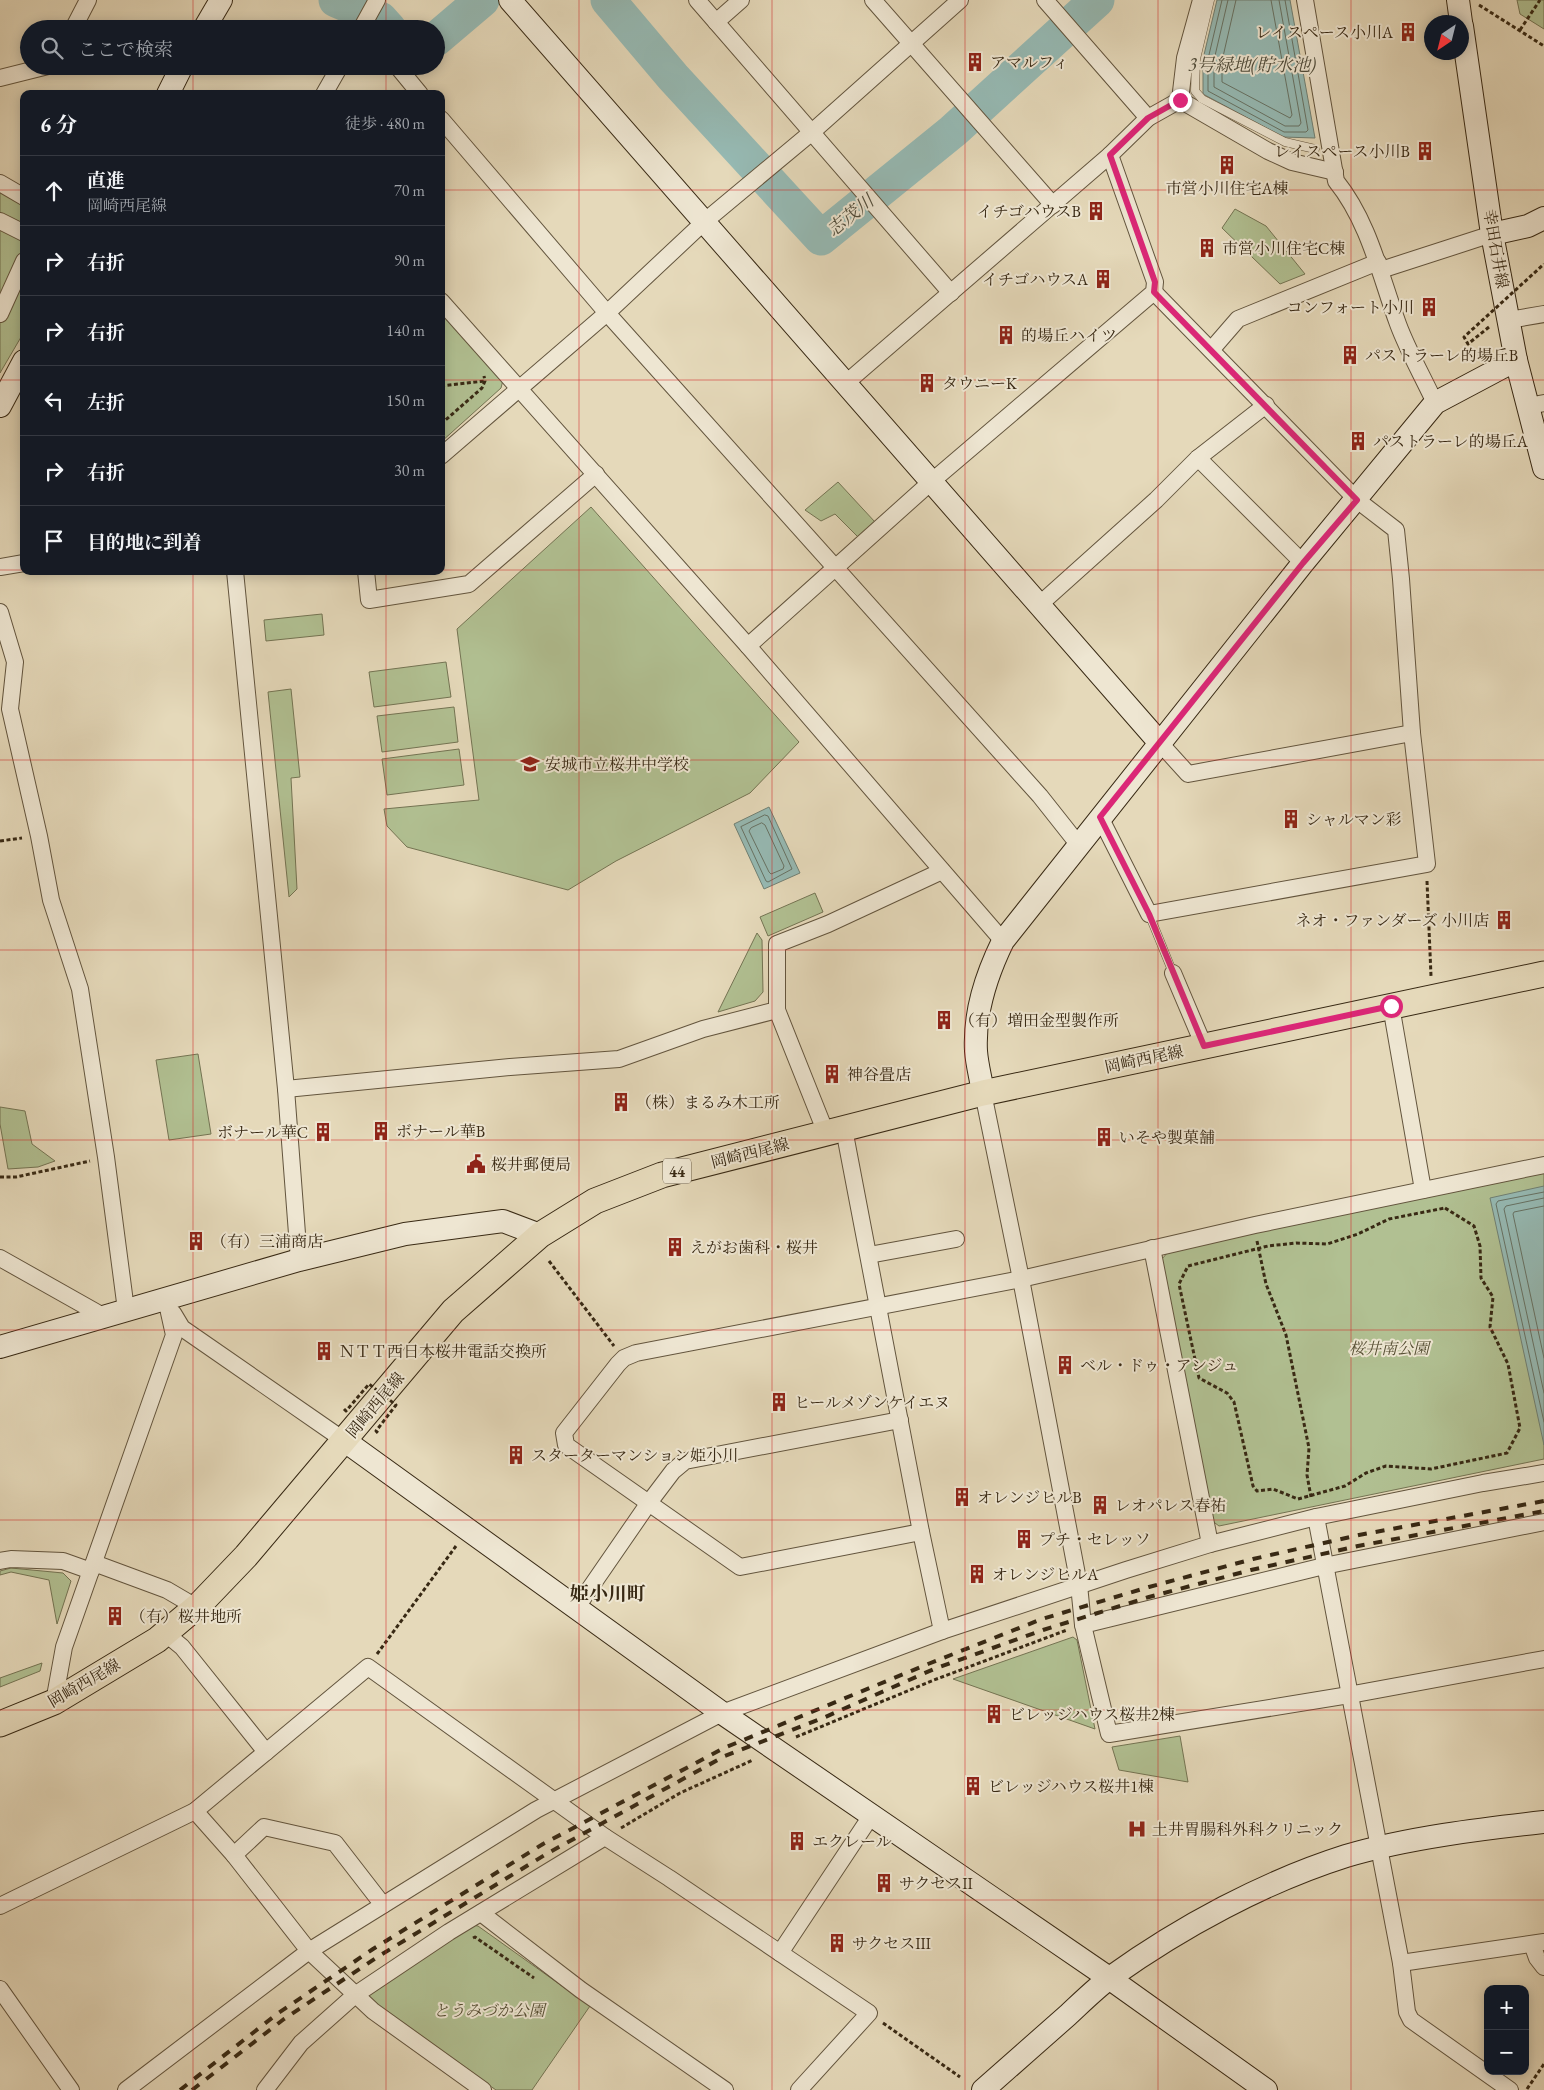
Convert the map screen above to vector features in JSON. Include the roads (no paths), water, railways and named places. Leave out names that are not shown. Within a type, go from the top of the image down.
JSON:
[{"type":"main road","name":"岡崎西尾線","points":[[0,1724],[54,1702],[165,1633],[196,1608],[246,1556],[453,1311],[540,1235],[595,1201],[662,1176],[983,1093],[1544,974]]},
{"type":"street","points":[[78,20],[88,0]]},
{"type":"street","points":[[209,20],[221,0]]},
{"type":"street","points":[[367,20],[377,0]]},
{"type":"street","points":[[510,0],[1188,774],[1412,733]]},
{"type":"street","points":[[697,0],[951,293]]},
{"type":"street","points":[[716,22],[741,0]]},
{"type":"street","points":[[874,0],[1053,205]]},
{"type":"street","points":[[445,452],[607,313],[704,222],[812,132],[960,0]]},
{"type":"street","points":[[1045,0],[1148,118]]},
{"type":"street","points":[[1180,100],[1185,58],[1201,0]]},
{"type":"street","points":[[1305,0],[1336,181],[1350,198],[1380,266],[1398,325],[1435,403]]},
{"type":"street","points":[[1463,15],[1467,2]]},
{"type":"street","name":"幸田石井線","points":[[1467,60],[1492,234],[1499,323],[1536,405],[1544,468]]},
{"type":"street","points":[[0,78],[20,73]]},
{"type":"street","points":[[326,90],[335,75]]},
{"type":"street","points":[[404,75],[417,90]]},
{"type":"street","points":[[846,383],[1110,155],[1148,118],[1180,100]]},
{"type":"street","points":[[1180,100],[1268,151],[1292,162],[1335,172]]},
{"type":"street","points":[[445,124],[607,313],[1040,796],[1078,844]]},
{"type":"street","points":[[748,646],[931,482],[1154,292],[1155,282],[1110,155]]},
{"type":"street","points":[[0,184],[20,195]]},
{"type":"street","points":[[1212,349],[1238,319],[1380,266],[1492,234],[1528,226],[1544,218]]},
{"type":"street","points":[[0,221],[20,231]]},
{"type":"street","points":[[0,314],[20,270]]},
{"type":"street","points":[[1100,817],[1149,914],[1427,864],[1412,733],[1396,530],[1357,500],[1212,349],[1154,292]]},
{"type":"street","points":[[445,305],[748,646],[1003,941]]},
{"type":"street","points":[[1499,323],[1544,314]]},
{"type":"street","points":[[1516,360],[1435,403],[1357,500],[1303,563],[1078,844],[1003,941],[992,964],[981,996],[976,1027],[976,1052],[1079,1585],[1083,1625],[1109,1734],[1349,1695],[1544,1659]]},
{"type":"street","points":[[0,406],[20,368]]},
{"type":"street","points":[[1039,605],[1156,500],[1198,458],[1266,405]]},
{"type":"street","points":[[1198,458],[1303,563]]},
{"type":"street","points":[[366,575],[369,600],[470,584],[596,474]]},
{"type":"street","points":[[0,567],[20,564]]},
{"type":"street","points":[[235,575],[286,1089],[299,1260]]},
{"type":"street","points":[[0,612],[15,662],[10,709],[39,836],[51,900],[80,989],[106,1157],[126,1310]]},
{"type":"street","points":[[942,871],[828,924],[777,944],[777,1010],[835,1131],[869,1254],[921,1532],[942,1631]]},
{"type":"street","points":[[1173,973],[1204,1046]]},
{"type":"street","points":[[1391,1006],[1423,1190]]},
{"type":"street","points":[[286,1089],[619,1058],[703,1029],[777,1010]]},
{"type":"street","points":[[921,1532],[740,1568],[566,1445],[564,1433],[624,1358],[636,1353],[1021,1278],[1255,1225],[1544,1165]]},
{"type":"street","points":[[0,1347],[208,1285],[405,1234],[503,1221],[540,1235]]},
{"type":"street","points":[[869,1254],[956,1239]]},
{"type":"street","points":[[1152,1248],[1210,1544]]},
{"type":"street","points":[[0,1258],[103,1316]]},
{"type":"street","points":[[166,1299],[182,1328],[345,1440],[722,1713],[1109,1978],[1266,2090]]},
{"type":"street","points":[[54,1702],[64,1647],[174,1335],[166,1299]]},
{"type":"street","points":[[577,1607],[673,1470],[685,1461],[900,1420]]},
{"type":"street","points":[[126,2090],[309,1951],[536,1810],[722,1713],[942,1631],[1210,1544],[1316,1517],[1482,1483],[1544,1473]]},
{"type":"street","points":[[1316,1517],[1401,1963],[1407,2012],[1412,2020],[1507,2089]]},
{"type":"street","points":[[1083,1625],[1324,1566],[1544,1522]]},
{"type":"street","points":[[0,1561],[11,1558],[62,1561],[92,1567],[166,1590],[196,1608]]},
{"type":"street","points":[[165,1633],[182,1647],[266,1752]]},
{"type":"street","points":[[0,1906],[196,1812],[368,1667],[605,1837],[869,2013],[798,2090]]},
{"type":"street","points":[[196,1812],[234,1855],[309,1951],[373,2010],[483,2090]]},
{"type":"street","points":[[780,1953],[871,1816]]},
{"type":"street","points":[[983,2090],[1109,1978],[1198,1921],[1241,1900],[1303,1872],[1378,1848],[1486,1828],[1544,1822]]},
{"type":"street","points":[[234,1855],[264,1827],[336,1843],[384,1905]]},
{"type":"street","points":[[265,2090],[301,2043],[355,1995],[449,1932],[605,1837]]},
{"type":"street","points":[[481,1913],[581,1990],[725,2090]]},
{"type":"street","points":[[1401,1963],[1538,1943],[1537,1958],[1544,1966]]},
{"type":"street","points":[[0,1989],[71,2090]]},
{"type":"lane","points":[[1210,0],[1196,59],[1195,91],[1202,99],[1285,142],[1315,149]]},
{"type":"lane","points":[[1149,914],[1173,973]]},
{"type":"water","name":"3号緑地(貯水池)","points":[[1217,0],[1290,0],[1315,138],[1283,137],[1203,94],[1203,59]]},
{"type":"water","points":[[769,807],[800,873],[764,889],[734,824]]},
{"type":"water","points":[[1544,1186],[1544,1445],[1490,1198]]},
{"type":"waterway","name":"志茂川","points":[[336,0],[381,20]]},
{"type":"waterway","name":"志茂川","points":[[445,31],[482,0]]},
{"type":"waterway","name":"志茂川","points":[[608,0],[673,77],[821,238],[953,131],[1097,0]]},
{"type":"railway","points":[[180,2090],[277,2014],[373,1949],[543,1844],[724,1748],[1042,1619],[1149,1587],[1253,1559],[1359,1535],[1544,1501]]},
{"type":"railway","points":[[192,2090],[284,2019],[379,1956],[548,1853],[725,1756],[823,1718],[934,1669],[1043,1630],[1149,1597],[1251,1570],[1358,1546],[1544,1511]]},
{"type":"place","name":"レイスペース小川A","points":[[1408,32]]},
{"type":"place","name":"アマルフィ","points":[[975,62]]},
{"type":"place","name":"レイスペース小川B","points":[[1425,151]]},
{"type":"place","name":"市営小川住宅A棟","points":[[1227,165]]},
{"type":"place","name":"イチゴハウスB","points":[[1096,211]]},
{"type":"place","name":"市営小川住宅C棟","points":[[1207,248]]},
{"type":"place","name":"イチゴハウスA","points":[[1103,279]]},
{"type":"place","name":"コンフォート小川","points":[[1429,307]]},
{"type":"place","name":"的場丘ハイツ","points":[[1006,335]]},
{"type":"place","name":"パストラーレ的場丘B","points":[[1350,355]]},
{"type":"place","name":"タウニーK","points":[[927,383]]},
{"type":"place","name":"パストラーレ的場丘A","points":[[1358,441]]},
{"type":"place","name":"安城市立桜井中学校","points":[[530,764]]},
{"type":"place","name":"シャルマン彩","points":[[1291,819]]},
{"type":"place","name":"ネオ・ファンダーズ 小川店","points":[[1504,920]]},
{"type":"place","name":"（有）増田金型製作所","points":[[944,1020]]},
{"type":"place","name":"神谷畳店","points":[[832,1074]]},
{"type":"place","name":"（株）まるみ木工所","points":[[621,1102]]},
{"type":"place","name":"ボナール華B","points":[[381,1131]]},
{"type":"place","name":"ボナール華C","points":[[323,1132]]},
{"type":"place","name":"いそや製菓舗","points":[[1104,1137]]},
{"type":"place","name":"桜井郵便局","points":[[476,1164]]},
{"type":"place","name":"（有）三浦商店","points":[[196,1241]]},
{"type":"place","name":"えがお歯科・桜井","points":[[675,1247]]},
{"type":"place","name":"ＮＴＴ西日本桜井電話交換所","points":[[324,1351]]},
{"type":"place","name":"ベル・ドゥ・アンジュ","points":[[1065,1365]]},
{"type":"place","name":"ヒールメゾンケイエヌ","points":[[779,1402]]},
{"type":"place","name":"スターターマンション姫小川","points":[[516,1455]]},
{"type":"place","name":"オレンジヒルB","points":[[962,1497]]},
{"type":"place","name":"レオパレス春祐","points":[[1100,1505]]},
{"type":"place","name":"プチ・セレッソ","points":[[1024,1539]]},
{"type":"place","name":"オレンジヒルA","points":[[977,1574]]},
{"type":"place","name":"（有）桜井地所","points":[[115,1616]]},
{"type":"place","name":"ビレッジハウス桜井2棟","points":[[994,1714]]},
{"type":"place","name":"ビレッジハウス桜井1棟","points":[[973,1786]]},
{"type":"place","name":"土井胃腸科外科クリニック","points":[[1137,1829]]},
{"type":"place","name":"エクレール","points":[[797,1841]]},
{"type":"place","name":"サクセスⅡ","points":[[884,1883]]},
{"type":"place","name":"サクセスⅢ","points":[[837,1943]]},
{"type":"district","name":"姫小川町","points":[[608,1593]]},
{"type":"park label","name":"桜井南公園","points":[[1389,1348]]},
{"type":"park label","name":"とうみづか公園","points":[[489,2010]]}]
